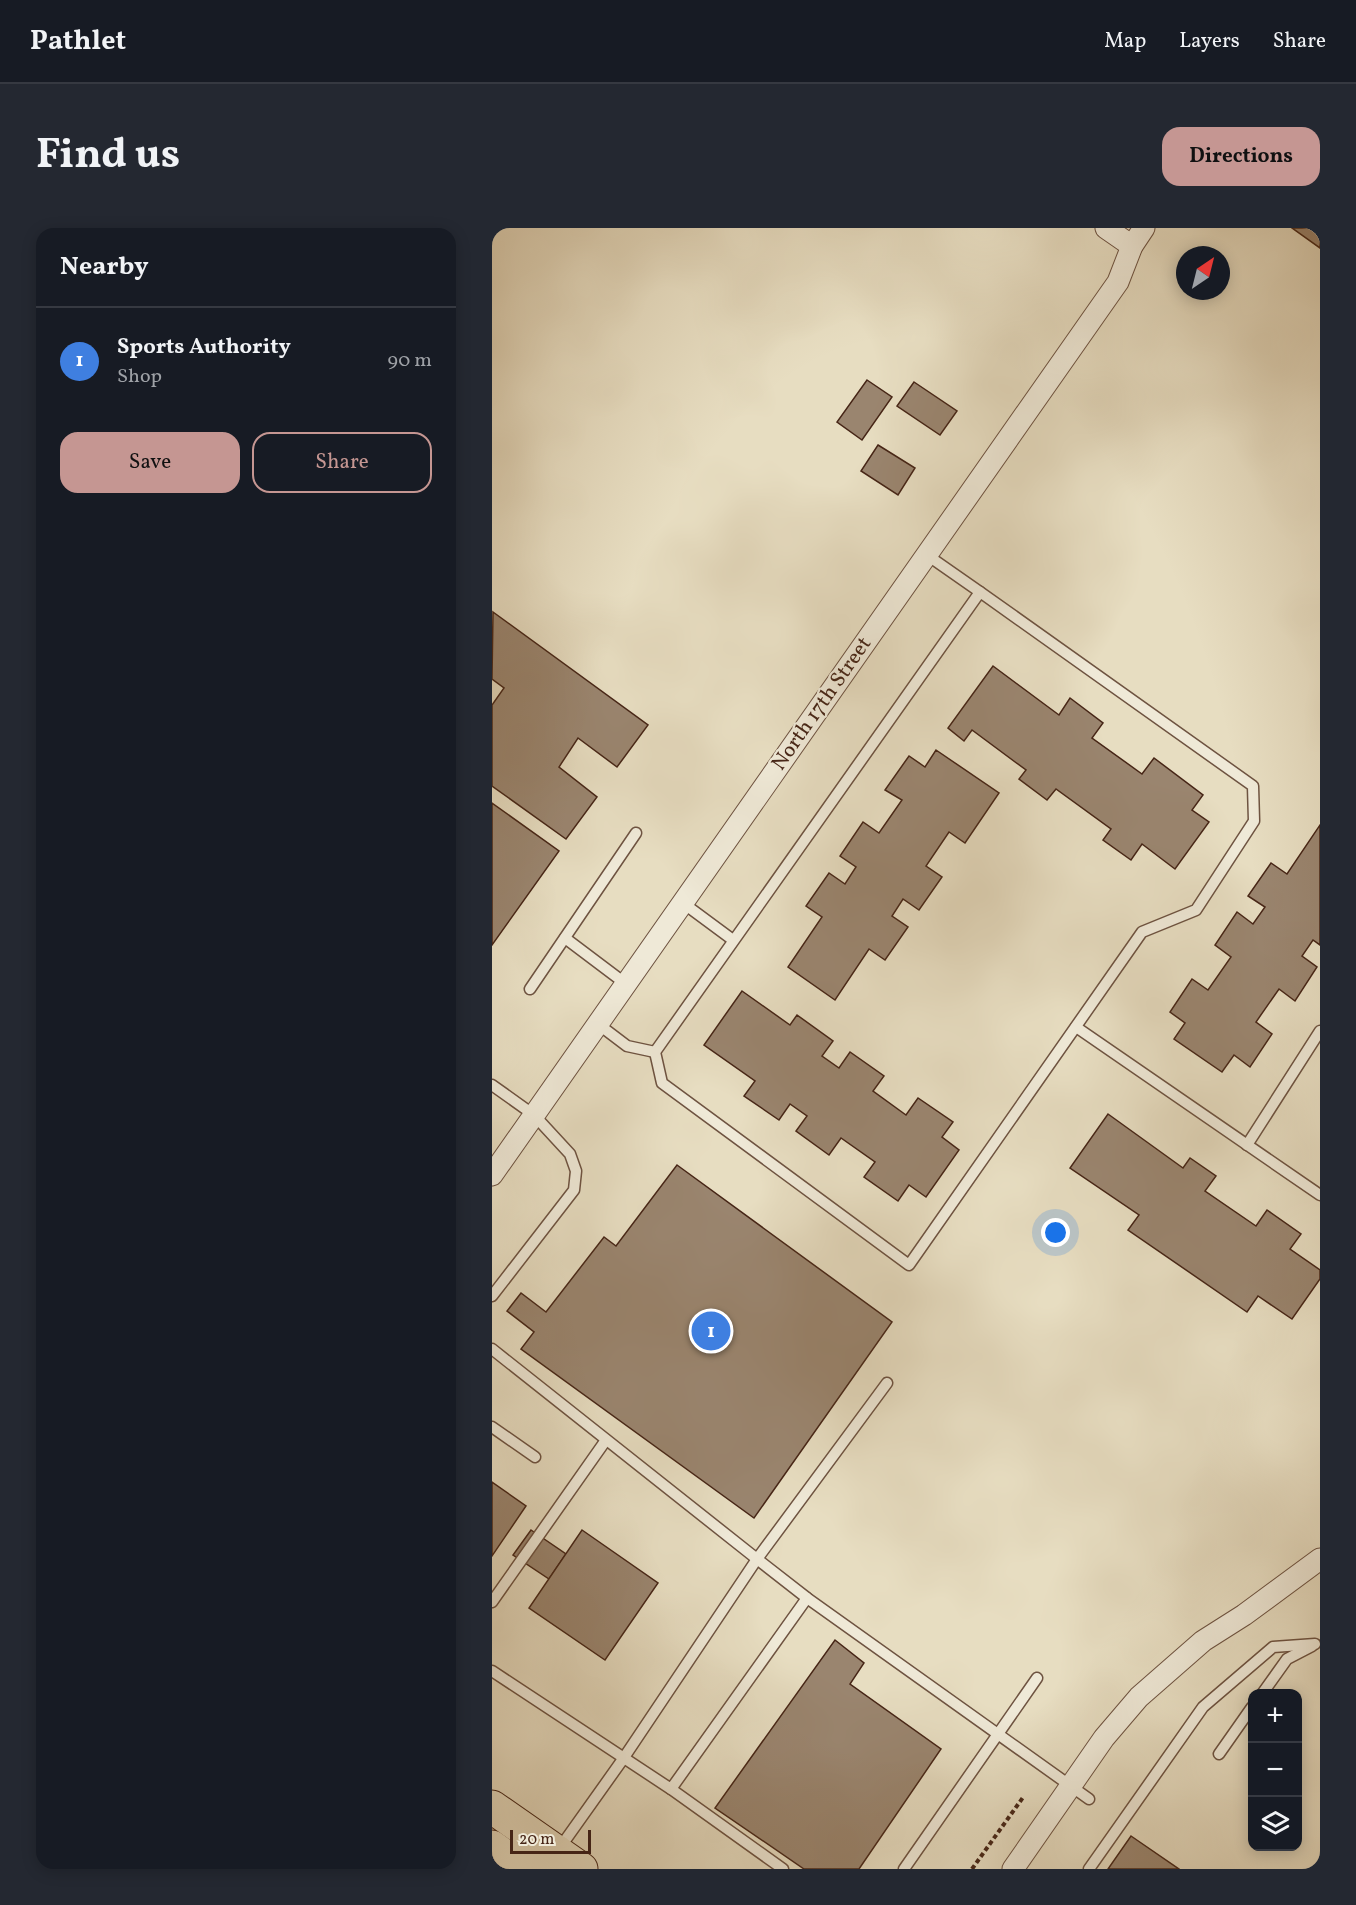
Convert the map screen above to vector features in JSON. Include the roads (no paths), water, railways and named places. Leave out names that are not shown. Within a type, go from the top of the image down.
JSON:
[{"type":"main road","points":[[492,1807],[569,1861]]},
{"type":"main road","points":[[492,1847],[503,1855],[529,1862],[569,1861]]},
{"type":"street","points":[[1106,228],[1132,246]]},
{"type":"street","name":"North 17th Street","points":[[492,1176],[1118,282],[1132,246],[1144,228]]},
{"type":"street","points":[[1013,1869],[1104,1738],[1139,1697],[1203,1641],[1244,1615],[1320,1559]]},
{"type":"lane","points":[[927,555],[980,592],[1253,786],[1254,821],[1196,910],[1142,932],[909,1265],[662,1083],[655,1052],[980,592]]},
{"type":"lane","points":[[530,988],[636,833]]},
{"type":"lane","points":[[683,903],[733,940]]},
{"type":"lane","points":[[565,938],[626,984]]},
{"type":"lane","points":[[598,1024],[627,1046],[655,1052]]},
{"type":"lane","points":[[1076,1027],[1320,1195]]},
{"type":"lane","points":[[1247,1145],[1320,1031]]},
{"type":"lane","points":[[492,1085],[534,1116],[570,1154],[576,1171],[574,1190],[492,1296]]},
{"type":"lane","points":[[492,1349],[807,1598],[1089,1799]]},
{"type":"lane","points":[[569,1861],[623,1759],[757,1559],[887,1383]]},
{"type":"lane","points":[[492,1427],[535,1457]]},
{"type":"lane","points":[[492,1602],[606,1440]]},
{"type":"lane","points":[[671,1789],[807,1598]]},
{"type":"lane","points":[[1089,1869],[1203,1707],[1273,1647],[1315,1644],[1287,1659],[1266,1689]]},
{"type":"lane","points":[[492,1671],[671,1789],[783,1869]]},
{"type":"lane","points":[[904,1869],[1037,1678]]},
{"type":"lane","points":[[1219,1754],[1248,1713]]},
{"type":"place","name":"Sports Authority","points":[[711,1331]]}]
